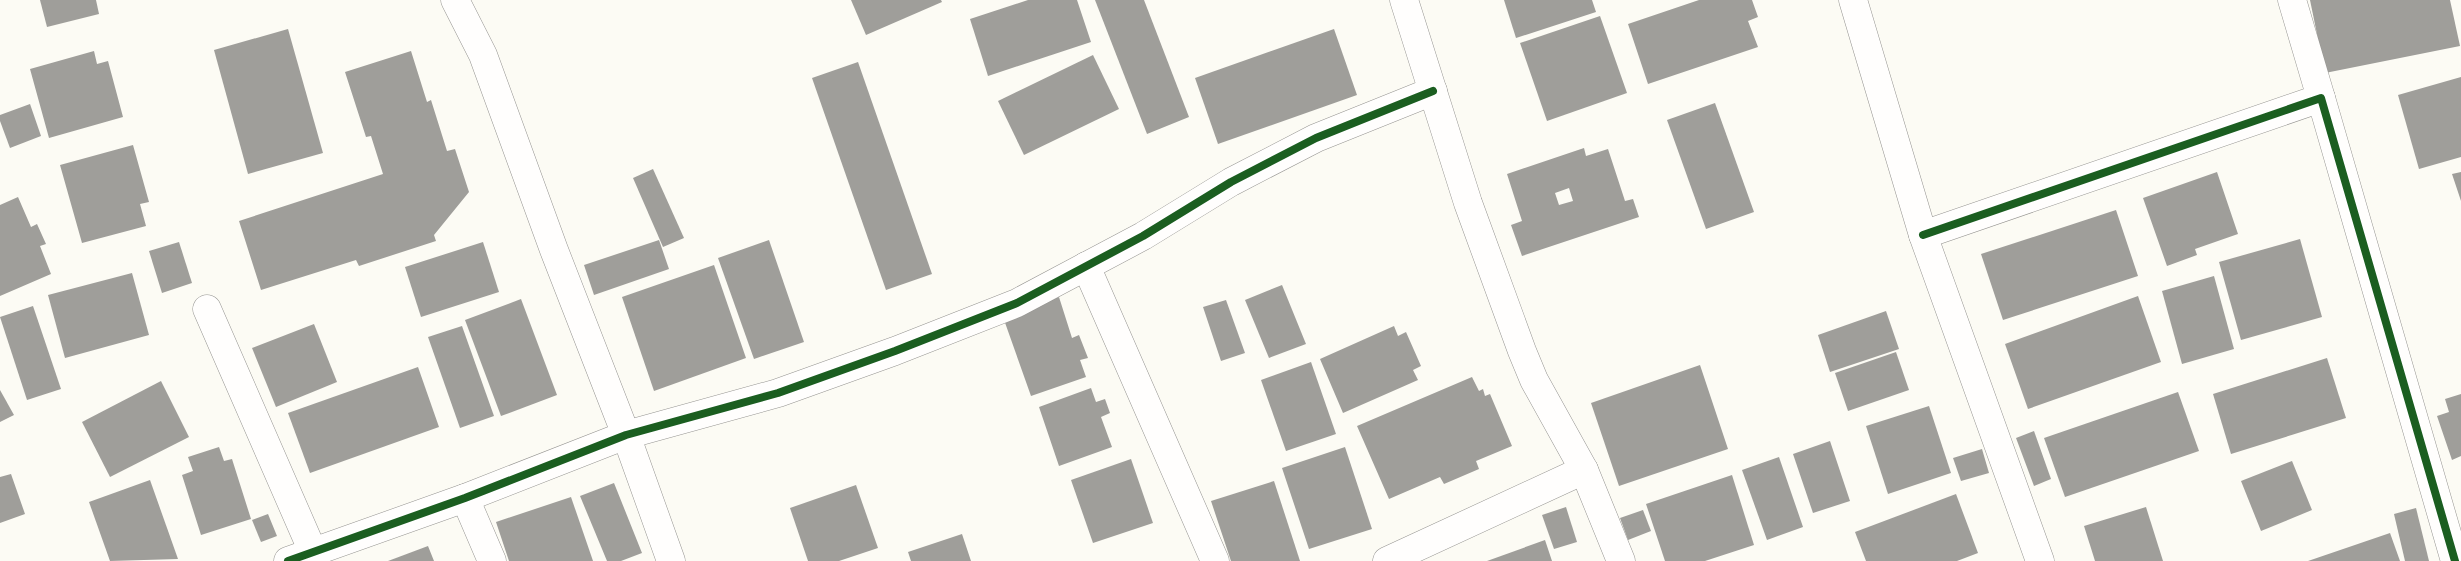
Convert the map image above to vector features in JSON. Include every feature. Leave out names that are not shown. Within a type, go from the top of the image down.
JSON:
[{"type":"street","points":[[455,0],[483,55],[554,250],[626,434],[670,561]]},
{"type":"street","points":[[1404,0],[1468,203],[1522,351],[1534,380],[1584,470],[1621,561]]},
{"type":"street","points":[[1853,0],[1924,235],[2040,561]]},
{"type":"street","points":[[2292,0],[2455,561]]},
{"type":"street","points":[[288,561],[465,498],[626,434],[778,393],[896,351],[1017,303],[1143,236],[1231,182],[1316,138],[1434,91]]},
{"type":"street","points":[[1924,235],[2321,98]]},
{"type":"street","points":[[1086,266],[1215,561]]},
{"type":"street","points":[[207,309],[313,552]]},
{"type":"street","points":[[1387,561],[1584,470]]},
{"type":"street","points":[[465,498],[492,561]]},
{"type":"building","points":[[40,0],[96,0],[99,14],[47,27]]},
{"type":"building","points":[[851,0],[941,0],[942,2],[866,35]]},
{"type":"building","points":[[1028,0],[1077,0],[1091,42],[988,76],[970,19]]},
{"type":"building","points":[[1095,0],[1144,0],[1189,117],[1147,134]]},
{"type":"building","points":[[1504,0],[1592,0],[1596,12],[1516,38]]},
{"type":"building","points":[[1699,0],[1752,0],[1758,17],[1748,21],[1758,47],[1648,84],[1628,24]]},
{"type":"building","points":[[2310,0],[2450,0],[2460,46],[2325,73]]},
{"type":"building","points":[[1600,16],[1627,93],[1547,121],[1520,43]]},
{"type":"building","points":[[288,29],[323,153],[248,174],[214,50]]},
{"type":"building","points":[[1334,29],[1357,95],[1218,144],[1195,78]]},
{"type":"building","points":[[94,51],[97,64],[108,61],[123,117],[49,138],[30,69]]},
{"type":"building","points":[[411,51],[427,102],[431,100],[447,151],[455,149],[469,192],[434,235],[436,241],[359,266],[356,260],[261,290],[239,221],[383,174],[371,136],[366,137],[345,72]]},
{"type":"building","points":[[1093,55],[1119,109],[1024,155],[998,101]]},
{"type":"building","points":[[858,62],[932,274],[886,290],[812,78]]},
{"type":"building","points":[[2461,77],[2461,157],[2419,169],[2398,95]]},
{"type":"building","points":[[1715,103],[1754,212],[1706,229],[1667,120]]},
{"type":"building","points":[[30,104],[41,136],[10,148],[0,121],[0,115]]},
{"type":"building","points":[[133,145],[149,202],[140,204],[146,226],[82,243],[60,165]]},
{"type":"building","points":[[1584,148],[1586,156],[1608,149],[1625,201],[1633,199],[1639,217],[1522,256],[1511,225],[1522,221],[1507,174]],"holes":[[[1569,188],[1573,201],[1559,205],[1555,193]]]},
{"type":"building","points":[[653,169],[684,238],[663,247],[633,178]]},
{"type":"building","points":[[2217,172],[2238,234],[2195,249],[2197,255],[2167,266],[2143,198]]},
{"type":"building","points":[[2461,172],[2461,201],[2452,174]]},
{"type":"building","points":[[18,197],[31,227],[37,224],[46,244],[40,246],[51,274],[0,296],[0,205]]},
{"type":"building","points":[[2116,210],[2138,276],[2003,320],[1981,254]]},
{"type":"building","points":[[2300,239],[2322,317],[2241,340],[2219,262]]},
{"type":"building","points":[[659,240],[669,269],[594,295],[584,265]]},
{"type":"building","points":[[769,240],[804,342],[754,359],[718,258]]},
{"type":"building","points":[[179,242],[192,283],[162,293],[149,251]]},
{"type":"building","points":[[483,242],[499,292],[421,317],[405,267]]},
{"type":"building","points":[[714,265],[746,358],[654,391],[622,297]]},
{"type":"building","points":[[132,273],[149,335],[65,358],[48,295]]},
{"type":"building","points":[[2214,276],[2234,349],[2182,364],[2162,291]]},
{"type":"building","points":[[1282,285],[1306,344],[1269,358],[1245,300]]},
{"type":"building","points":[[2138,296],[2161,362],[2028,409],[2005,344]]},
{"type":"building","points":[[1059,297],[1072,338],[1079,335],[1088,358],[1080,360],[1086,377],[1031,396],[1003,317]]},
{"type":"building","points":[[521,299],[557,395],[501,416],[465,320]]},
{"type":"building","points":[[1226,300],[1245,353],[1221,361],[1203,307]]},
{"type":"building","points":[[33,306],[61,389],[27,400],[0,317]]},
{"type":"building","points":[[1886,311],[1899,349],[1830,372],[1818,335]]},
{"type":"building","points":[[314,324],[337,382],[276,407],[252,348]]},
{"type":"building","points":[[462,326],[494,416],[460,428],[428,337]]},
{"type":"building","points":[[1394,326],[1398,336],[1406,332],[1421,366],[1413,370],[1418,380],[1343,413],[1320,359]]},
{"type":"building","points":[[1896,352],[1909,390],[1848,411],[1835,373]]},
{"type":"building","points":[[2327,358],[2346,418],[2231,454],[2213,394]]},
{"type":"building","points":[[1311,362],[1336,434],[1286,451],[1261,380]]},
{"type":"building","points":[[1700,365],[1728,449],[1619,486],[1591,403]]},
{"type":"building","points":[[418,367],[439,427],[310,473],[288,413]]},
{"type":"building","points":[[1472,377],[1479,391],[1483,389],[1485,396],[1490,394],[1512,446],[1476,461],[1479,469],[1444,484],[1440,477],[1389,499],[1357,426]]},
{"type":"building","points":[[161,381],[189,437],[110,477],[82,422]]},
{"type":"building","points":[[1091,388],[1096,402],[1105,399],[1110,413],[1101,417],[1112,447],[1059,466],[1039,407]]},
{"type":"building","points":[[0,390],[14,415],[0,422]]},
{"type":"building","points":[[2178,392],[2199,451],[2065,497],[2044,438]]},
{"type":"building","points":[[2461,394],[2461,456],[2452,460],[2437,416],[2449,412],[2445,399]]},
{"type":"building","points":[[1929,406],[1951,473],[1888,494],[1866,426]]},
{"type":"building","points":[[2034,431],[2051,479],[2034,486],[2016,438]]},
{"type":"building","points":[[1830,441],[1850,501],[1813,513],[1793,454]]},
{"type":"building","points":[[219,447],[224,461],[232,459],[251,519],[201,535],[182,475],[193,471],[188,457]]},
{"type":"building","points":[[1345,447],[1372,529],[1309,549],[1282,468]]},
{"type":"building","points":[[1982,449],[1989,473],[1961,481],[1953,458]]},
{"type":"building","points":[[1779,457],[1803,527],[1767,540],[1742,470]]},
{"type":"building","points":[[1131,459],[1153,523],[1093,543],[1071,480]]},
{"type":"building","points":[[2292,461],[2312,510],[2261,531],[2241,481]]},
{"type":"building","points":[[11,474],[25,514],[0,523],[0,477]]},
{"type":"building","points":[[1732,475],[1754,545],[1705,561],[1665,561],[1646,504]]},
{"type":"building","points":[[150,480],[178,559],[110,561],[89,502]]},
{"type":"building","points":[[1274,481],[1300,561],[1231,561],[1211,501]]},
{"type":"building","points":[[614,483],[642,553],[621,561],[607,561],[580,496]]},
{"type":"building","points":[[856,485],[878,548],[839,561],[808,561],[790,508]]},
{"type":"building","points":[[1956,494],[1978,553],[1957,561],[1866,561],[1855,532]]},
{"type":"building","points":[[571,497],[593,561],[509,561],[496,522]]},
{"type":"building","points":[[1566,507],[1577,542],[1554,549],[1542,515]]},
{"type":"building","points":[[2146,507],[2163,561],[2095,561],[2084,526]]},
{"type":"building","points":[[2416,508],[2429,561],[2405,561],[2394,514]]},
{"type":"building","points":[[1643,510],[1651,531],[1628,540],[1620,518]]},
{"type":"building","points":[[268,514],[277,536],[261,542],[252,520]]},
{"type":"building","points":[[2390,533],[2400,561],[2308,561]]},
{"type":"building","points":[[962,534],[971,561],[911,561],[908,552]]},
{"type":"building","points":[[1545,540],[1552,561],[1487,561]]},
{"type":"building","points":[[428,546],[434,561],[388,561]]},
{"type":"cycle path","points":[[288,561],[465,498],[626,435],[778,393],[895,351],[1017,303],[1143,236],[1231,182],[1316,138],[1433,91]]},
{"type":"cycle path","points":[[1923,235],[2321,98],[2455,561]]}]
